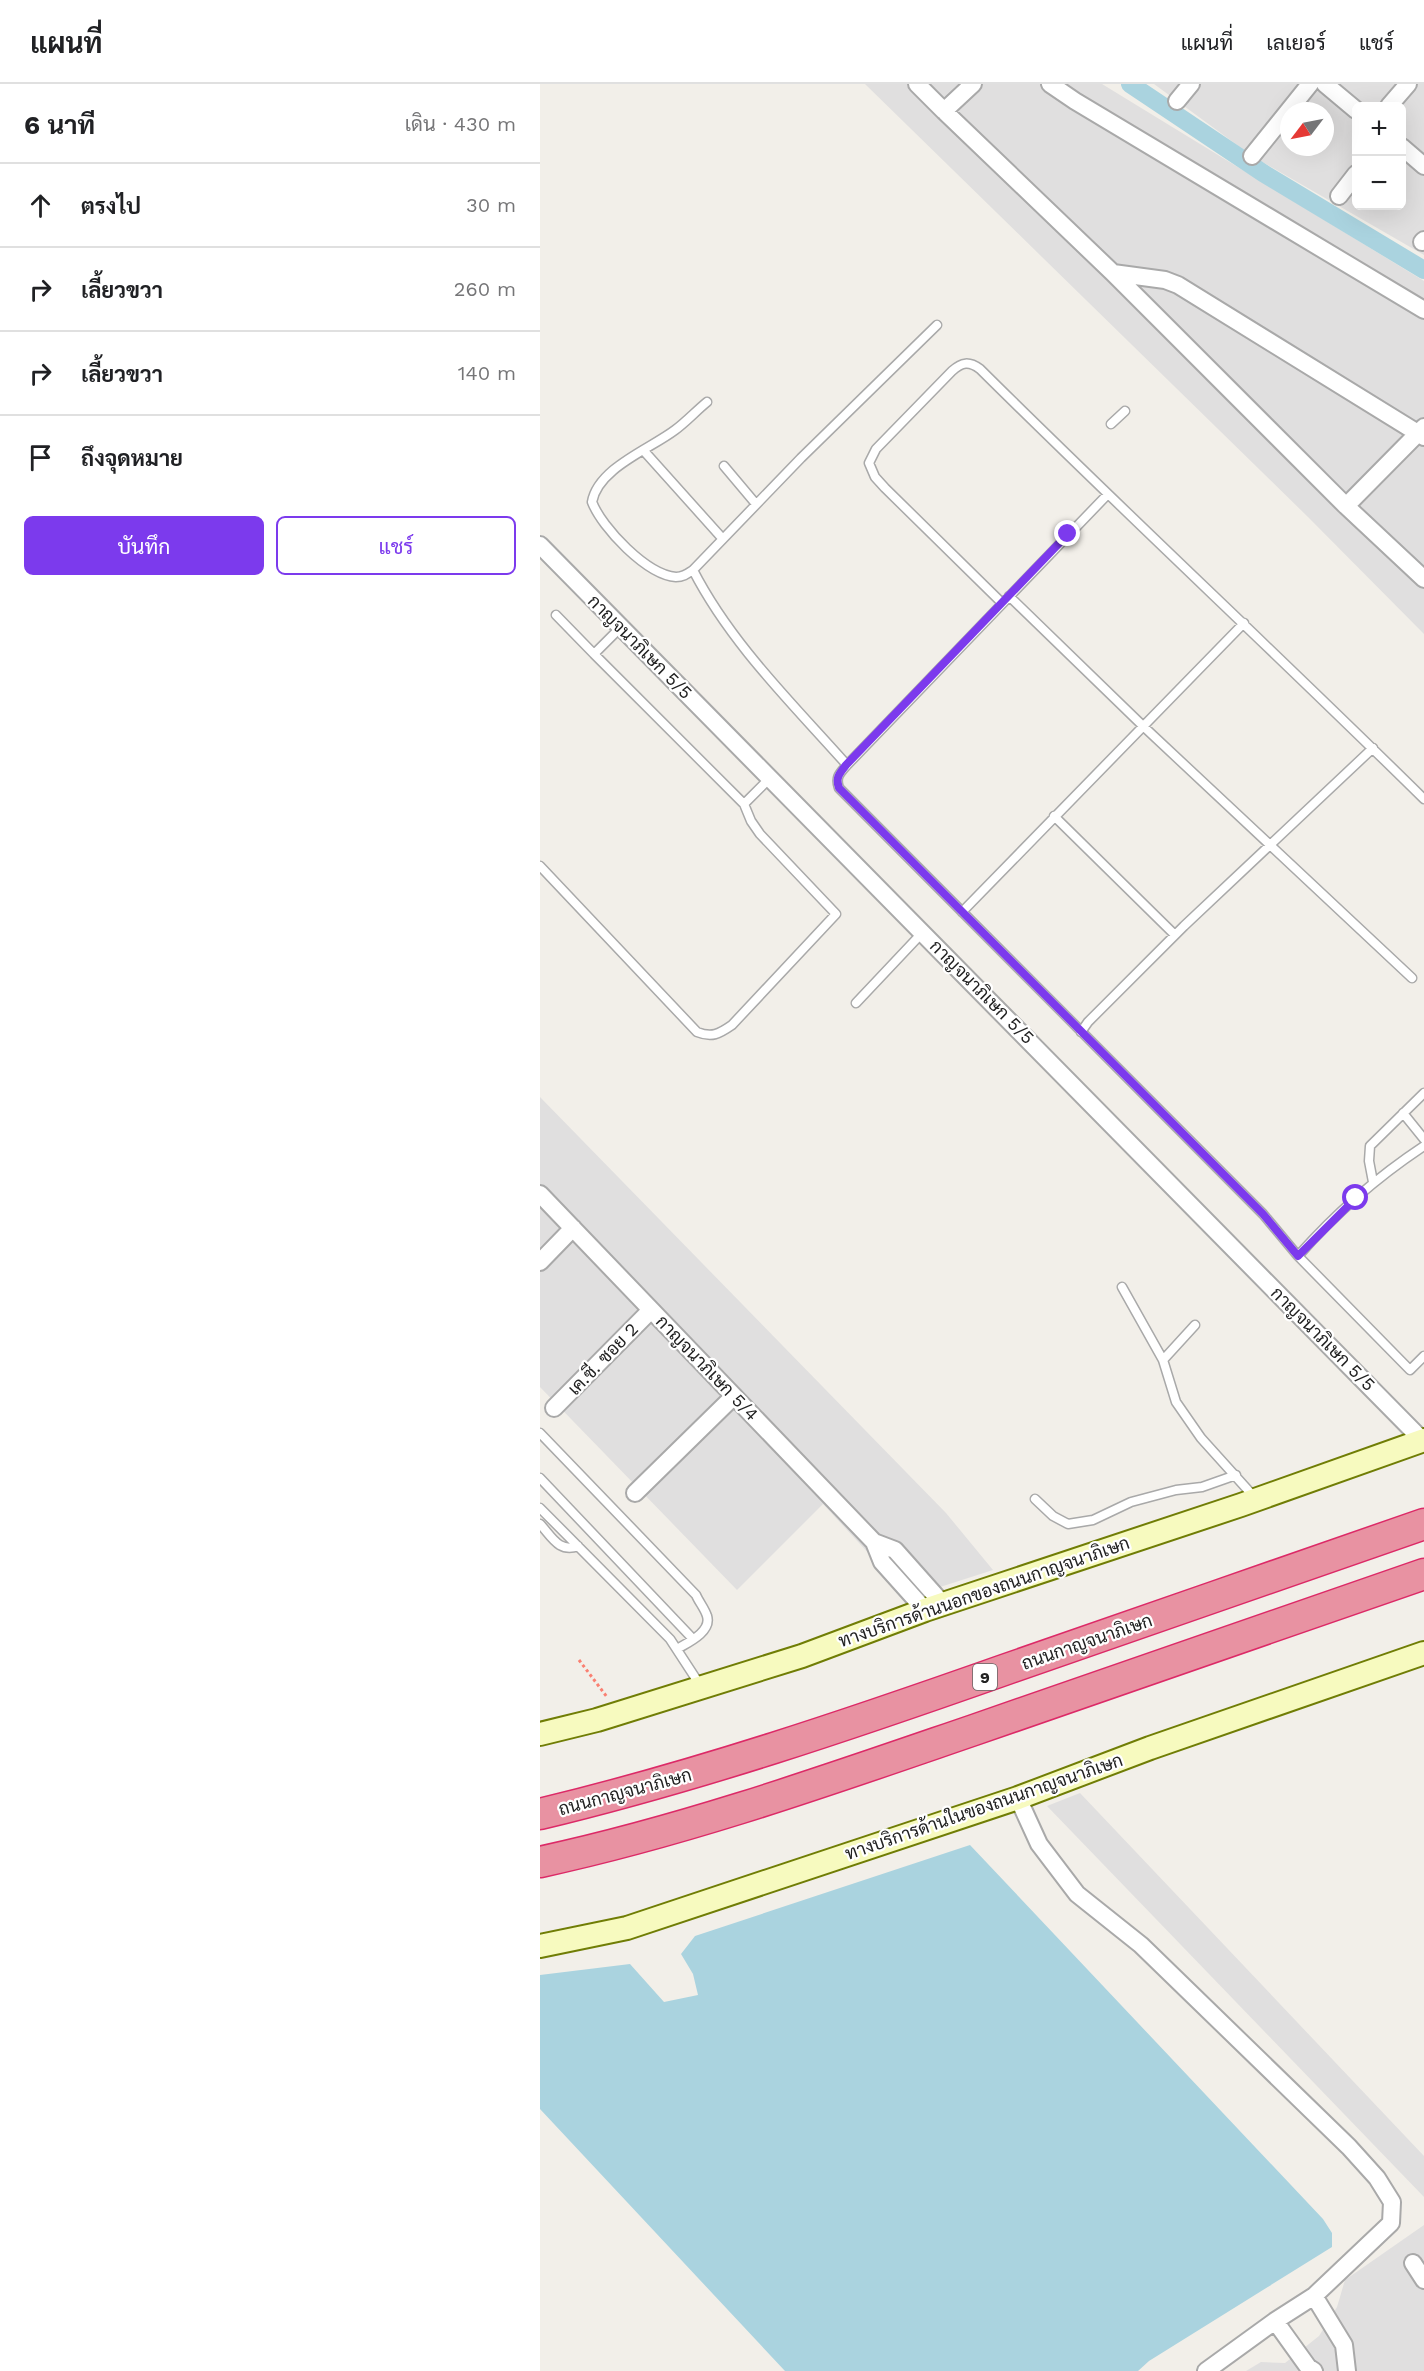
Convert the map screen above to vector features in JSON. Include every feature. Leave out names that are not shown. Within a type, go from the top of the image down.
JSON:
[{"type":"highway","name":"ถนนกาญจนาภิเษก","points":[[540,1814],[698,1773],[829,1731],[1424,1524]]},
{"type":"highway","points":[[540,1862],[652,1834],[843,1775],[1424,1574]]},
{"type":"main road","name":"ทางบริการด้านนอกของถนนกาญจนาภิเษก","points":[[540,1734],[619,1713],[802,1656],[934,1606],[1256,1500],[1424,1440]]},
{"type":"main road","name":"ทางบริการด้านในของถนนกาญจนาภิเษก","points":[[540,1946],[627,1928],[1018,1798],[1150,1748],[1424,1653]]},
{"type":"street","points":[[917,84],[1113,273],[1346,506],[1424,579]]},
{"type":"street","points":[[944,111],[973,84]]},
{"type":"street","points":[[1050,84],[1424,310]]},
{"type":"street","points":[[1177,101],[1191,84]]},
{"type":"street","points":[[1252,156],[1310,84]]},
{"type":"street","points":[[1325,84],[1352,107]]},
{"type":"street","points":[[1392,102],[1408,84]]},
{"type":"street","points":[[1406,151],[1424,166]]},
{"type":"street","points":[[1339,196],[1352,179]]},
{"type":"street","points":[[1113,273],[1165,280],[1178,285],[1422,432],[1346,506]]},
{"type":"street","name":"กาญจนาภิเษก 5/5","points":[[540,545],[1424,1440]]},
{"type":"street","name":"กาญจนาภิเษก 5/4","points":[[540,1194],[874,1542],[882,1562],[934,1606]]},
{"type":"street","points":[[540,1262],[573,1228]]},
{"type":"street","name":"เค.ซี. ซอย 2","points":[[555,1408],[651,1310]]},
{"type":"street","points":[[635,1492],[734,1396]]},
{"type":"street","points":[[1018,1798],[1039,1844],[1077,1894],[1142,1946],[1340,2139],[1377,2178],[1392,2202],[1391,2223],[1314,2296],[1206,2371]]},
{"type":"street","points":[[1413,2263],[1424,2280]]},
{"type":"street","points":[[1314,2296],[1344,2345],[1347,2371]]},
{"type":"street","points":[[1275,2321],[1308,2367],[1314,2371]]},
{"type":"lane","points":[[707,402],[676,429],[624,462],[599,485],[592,502],[597,515],[615,536],[645,563],[664,574],[675,577],[684,576],[693,570],[722,538],[937,325]]},
{"type":"lane","points":[[1002,603],[875,477],[870,464],[876,448],[952,371],[959,365],[972,363],[1424,799]]},
{"type":"lane","points":[[1111,424],[1125,411]]},
{"type":"lane","points":[[644,451],[722,538]]},
{"type":"lane","points":[[724,466],[756,504]]},
{"type":"lane","points":[[1107,495],[846,765],[838,774],[839,788],[1263,1214],[1298,1256],[1410,1370],[1424,1356]]},
{"type":"lane","points":[[693,570],[719,616],[751,657],[846,765]]},
{"type":"lane","points":[[1009,596],[1143,726],[1412,978]]},
{"type":"lane","points":[[540,866],[697,1032],[708,1036],[719,1034],[732,1025],[836,914],[760,834],[751,821],[744,804],[556,615]]},
{"type":"lane","points":[[962,912],[1244,623]]},
{"type":"lane","points":[[594,654],[621,627]]},
{"type":"lane","points":[[1081,1032],[1088,1022],[1175,935],[1373,748]]},
{"type":"lane","points":[[744,804],[770,778]]},
{"type":"lane","points":[[1054,816],[1175,935]]},
{"type":"lane","points":[[856,1003],[923,932]]},
{"type":"lane","points":[[1373,1182],[1369,1161],[1370,1146],[1424,1093]]},
{"type":"lane","points":[[1403,1113],[1424,1138]]},
{"type":"lane","points":[[1298,1256],[1373,1182],[1424,1146]]},
{"type":"lane","points":[[1122,1287],[1163,1360],[1176,1402],[1202,1438],[1236,1474],[1256,1500]]},
{"type":"lane","points":[[1163,1360],[1195,1324]]},
{"type":"lane","points":[[540,1433],[696,1595],[708,1618],[708,1624],[701,1634],[677,1650]]},
{"type":"lane","points":[[1035,1499],[1053,1516],[1068,1524],[1093,1520],[1131,1502],[1176,1490],[1202,1487],[1236,1474]]},
{"type":"lane","points":[[540,1478],[693,1639]]},
{"type":"lane","points":[[540,1508],[670,1639],[702,1688]]},
{"type":"lane","points":[[540,1524],[562,1548],[569,1550],[578,1546]]},
{"type":"path","points":[[579,1660],[619,1713]]},
{"type":"shaded area","points":[[865,84],[1102,84],[1424,281],[1424,634],[1308,517]]},
{"type":"shaded area","points":[[1154,84],[1424,84],[1424,255],[1252,156]]},
{"type":"shaded area","points":[[540,1097],[946,1513],[993,1570],[909,1597],[823,1504],[737,1590],[540,1387]]},
{"type":"shaded area","points":[[1080,1793],[1424,2156],[1424,2197],[1047,1806]]},
{"type":"shaded area","points":[[1424,2225],[1424,2371],[1246,2371],[1261,2362],[1285,2363],[1319,2336],[1337,2307],[1345,2280]]},
{"type":"water","points":[[970,1845],[1323,2219],[1332,2233],[1332,2247],[1149,2361],[1138,2371],[785,2371],[540,2109],[540,1975],[630,1964],[664,2002],[698,1995],[693,1974],[681,1954],[695,1936]]},
{"type":"waterway","points":[[1130,84],[1263,173],[1424,270]]},
{"type":"route","points":[[1068,534],[846,765],[838,774],[839,788],[1263,1214],[1298,1256],[1356,1198]]}]
